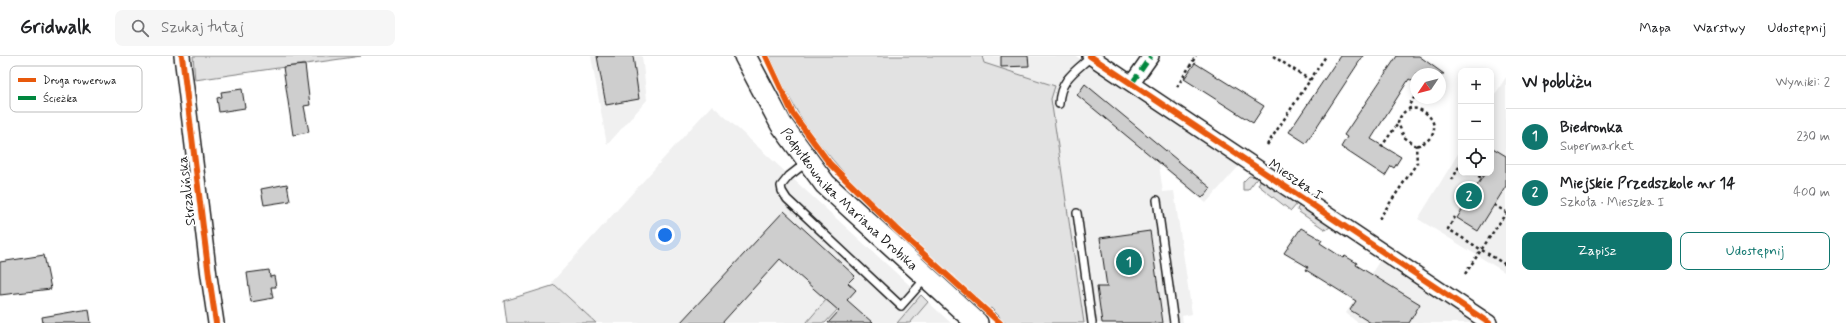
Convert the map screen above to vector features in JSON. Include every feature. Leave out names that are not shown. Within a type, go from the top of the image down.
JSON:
[{"type":"main road","name":"Podpułkownika Mariana Drobika","points":[[745,56],[781,124],[807,162],[825,184],[977,323]]},
{"type":"street","name":"Strzalińska","points":[[182,56],[208,276],[216,323]]},
{"type":"street","name":"Mieszka I","points":[[1090,56],[1489,323]]},
{"type":"street","points":[[1132,83],[1151,56]]},
{"type":"lane","points":[[1059,104],[1059,92],[1068,78],[1090,56]]},
{"type":"lane","points":[[807,162],[789,176],[781,186],[787,199],[900,306],[927,278]]},
{"type":"lane","points":[[1157,200],[1174,323]]},
{"type":"lane","points":[[1077,213],[1092,323]]},
{"type":"path","points":[[1177,87],[1196,56]]},
{"type":"path","points":[[1273,56],[1310,80]]},
{"type":"path","points":[[1267,145],[1326,56]]},
{"type":"path","points":[[1410,104],[1410,110]]},
{"type":"path","points":[[1381,147],[1398,124],[1402,115],[1410,110],[1422,109],[1428,114],[1433,124],[1432,134],[1430,139],[1416,146]]},
{"type":"path","points":[[1379,219],[1417,163],[1416,146],[1404,137],[1398,124]]},
{"type":"path","points":[[1452,180],[1458,169]]},
{"type":"path","points":[[1478,176],[1482,178]]},
{"type":"path","points":[[1465,274],[1506,212],[1494,205]]},
{"type":"path","points":[[1456,217],[1448,229],[1506,264]]},
{"type":"shaded area","points":[[193,56],[361,56],[195,80]]},
{"type":"shaded area","points":[[591,56],[642,56],[647,100],[607,145]]},
{"type":"shaded area","points":[[770,56],[982,56],[984,63],[1055,86],[1051,99],[1084,323],[1004,323],[999,319],[1000,317],[991,308],[989,309],[890,220],[843,172],[803,121],[789,97]]},
{"type":"shaded area","points":[[982,56],[1076,56],[1239,166],[1206,203],[1159,164],[1163,192],[1174,191],[1192,314],[1182,316],[1183,323],[1084,323],[1051,99],[1055,87],[984,63]]},
{"type":"shaded area","points":[[1506,77],[1506,273],[1418,219],[1458,154],[1458,176],[1494,176],[1494,96]]},
{"type":"shaded area","points":[[712,105],[951,323],[507,323],[504,301],[555,285],[552,282]]},
{"type":"shaded area","points":[[804,173],[807,174],[914,278],[914,281],[835,208]]},
{"type":"shaded area","points":[[1249,176],[1258,177],[1248,190],[1243,190],[1243,182]]},
{"type":"shaded area","points":[[1261,179],[1297,204],[1291,211],[1258,185]]},
{"type":"shaded area","points":[[1300,205],[1331,226],[1326,230],[1299,212],[1297,209]]},
{"type":"shaded area","points":[[1380,260],[1476,323],[1358,323],[1346,313]]},
{"type":"shaded area","points":[[555,285],[596,323],[507,323],[504,301]]},
{"type":"shaded area","points":[[921,295],[928,302],[910,323],[897,323]]},
{"type":"shaded area","points":[[826,300],[838,309],[825,323],[806,323]]},
{"type":"building","points":[[597,56],[633,56],[639,99],[606,105]]},
{"type":"building","points":[[1001,56],[1028,56],[1029,66],[1001,67]]},
{"type":"building","points":[[1340,56],[1363,56],[1306,143],[1289,132]]},
{"type":"building","points":[[1397,56],[1419,56],[1436,68],[1410,68],[1410,80],[1371,139],[1401,157],[1394,168],[1391,166],[1385,176],[1341,147],[1347,137],[1344,135]]},
{"type":"building","points":[[1195,63],[1264,106],[1253,123],[1184,79]]},
{"type":"building","points":[[305,65],[310,105],[304,106],[309,132],[293,135],[283,67]]},
{"type":"building","points":[[1085,84],[1211,188],[1202,198],[1077,95]]},
{"type":"building","points":[[242,89],[245,108],[219,112],[217,98],[222,97],[221,92]]},
{"type":"building","points":[[1494,149],[1506,156],[1506,186],[1478,231],[1457,218],[1483,176],[1494,176]]},
{"type":"building","points":[[287,184],[290,201],[264,205],[261,189]]},
{"type":"building","points":[[784,211],[855,276],[848,283],[856,290],[847,300],[873,323],[828,323],[839,311],[780,259],[722,323],[680,323]]},
{"type":"building","points":[[1301,228],[1322,240],[1320,243],[1343,258],[1345,256],[1357,263],[1356,265],[1420,304],[1409,323],[1371,323],[1350,310],[1356,301],[1306,270],[1308,267],[1284,253]]},
{"type":"building","points":[[1150,231],[1163,323],[1102,323],[1097,287],[1107,287],[1100,238]]},
{"type":"building","points":[[44,255],[51,289],[0,295],[0,262]]},
{"type":"building","points":[[269,270],[270,277],[274,276],[276,287],[271,287],[273,298],[251,302],[247,273]]},
{"type":"building","points":[[89,309],[91,323],[43,323],[42,317]]},
{"type":"marked path","points":[[1132,83],[1151,56]]},
{"type":"cycle path","points":[[182,56],[216,323]]},
{"type":"cycle path","points":[[766,56],[793,114],[830,164],[895,228],[1000,323]]},
{"type":"cycle path","points":[[1090,56],[1489,323]]},
{"type":"place","name":"Miejskie Przedszkole nr 14","points":[[1469,196]]},
{"type":"place","name":"Biedronka","points":[[1129,262]]}]
